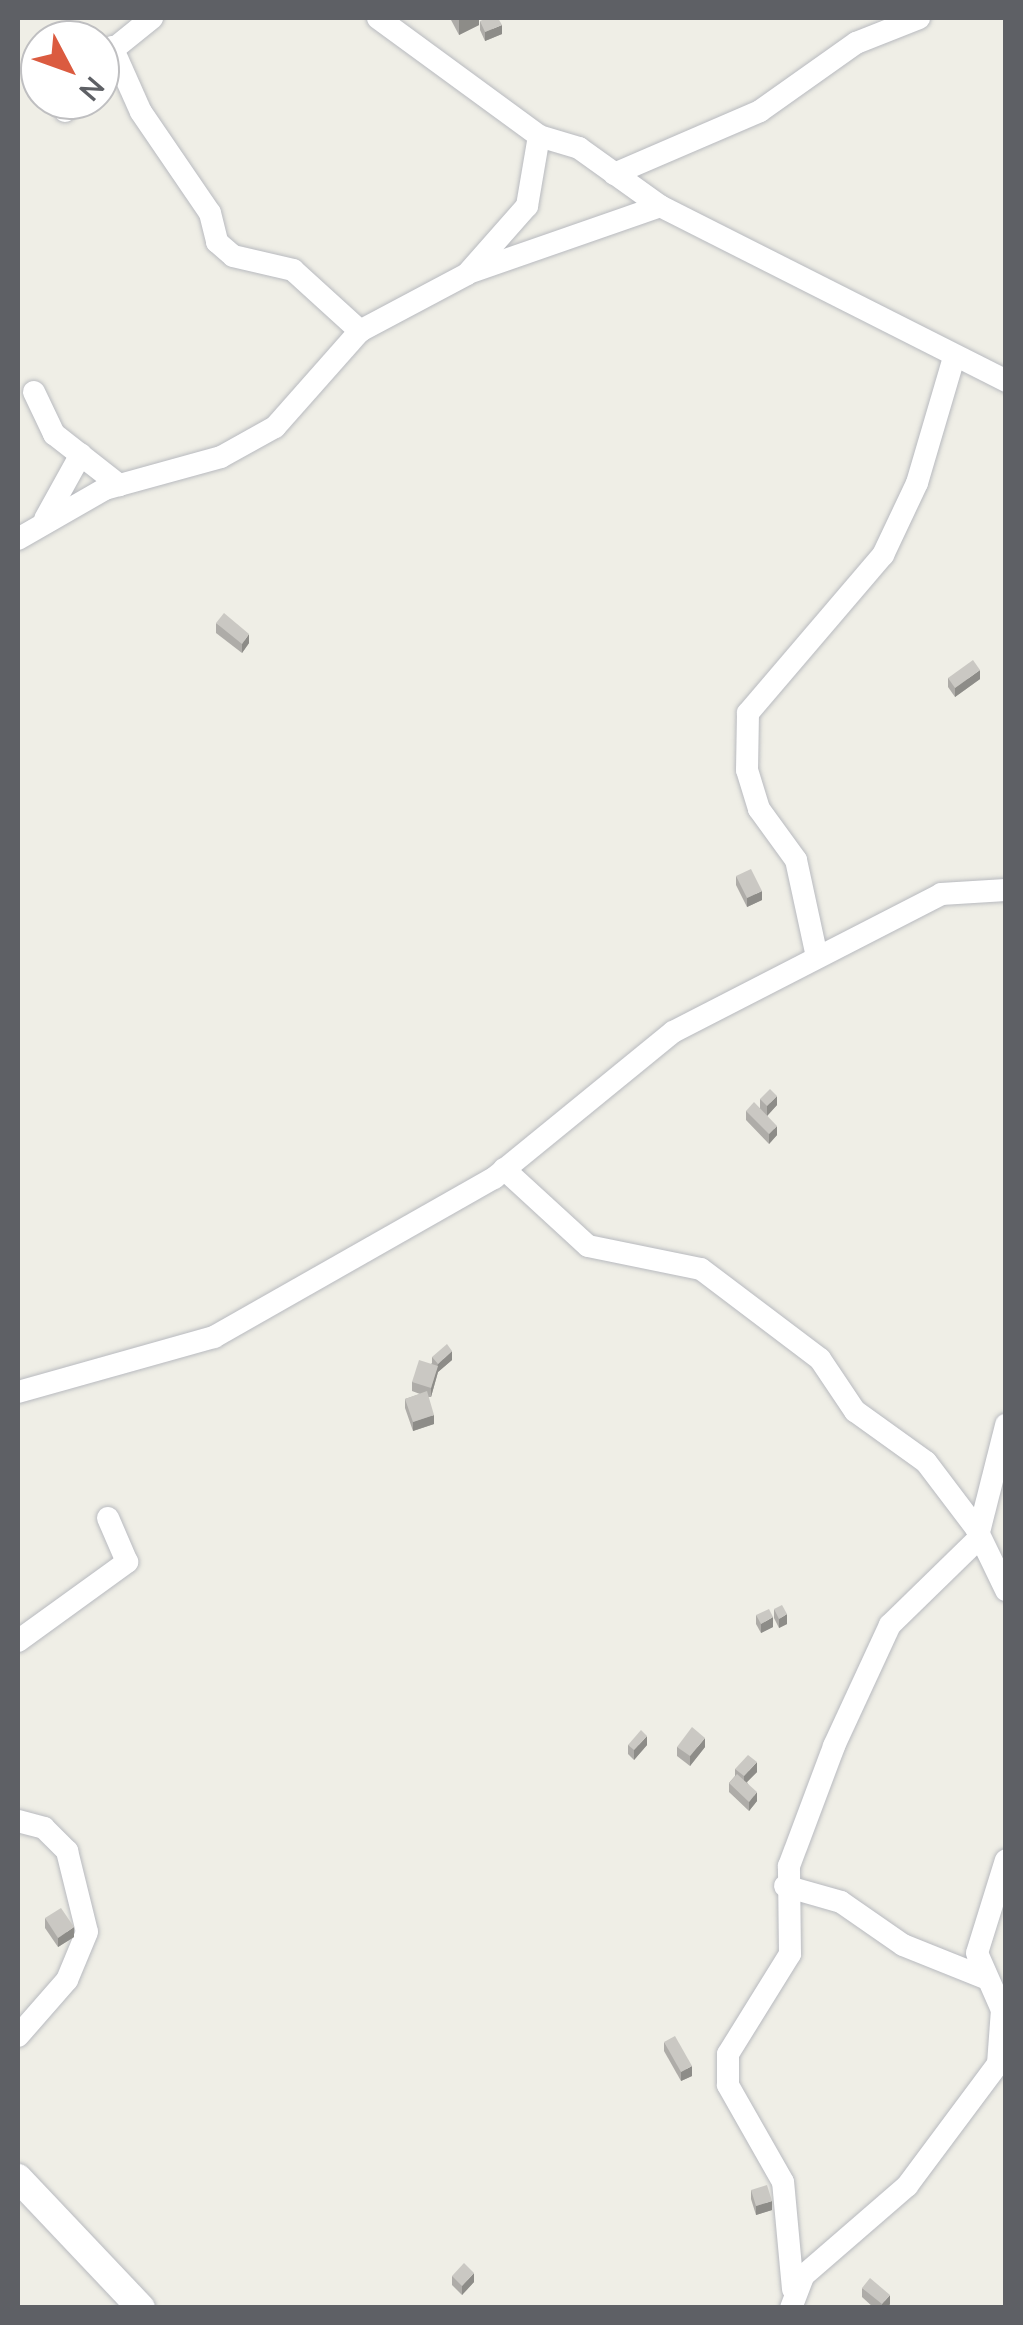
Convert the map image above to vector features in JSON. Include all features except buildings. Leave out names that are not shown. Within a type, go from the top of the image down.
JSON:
[{"type":"street","points":[[120,36],[152,18]]},
{"type":"street","points":[[378,18],[539,136],[614,174],[660,206],[1006,381]]},
{"type":"street","points":[[614,174],[760,111],[856,42],[919,18]]},
{"type":"street","points":[[120,57],[142,112],[210,213],[217,242],[233,256],[292,270],[360,331]]},
{"type":"street","points":[[467,274],[527,206],[539,136]]},
{"type":"street","points":[[18,539],[45,520],[119,485],[248,445],[337,365],[360,331],[467,274],[660,206]]},
{"type":"street","points":[[817,958],[796,860],[759,809],[747,770],[748,713],[883,554],[923,465],[954,357]]},
{"type":"street","points":[[34,392],[54,434],[119,485]]},
{"type":"street","points":[[45,520],[82,454]]},
{"type":"street","points":[[18,1392],[214,1337],[504,1169],[658,1042],[941,894],[1006,890]]},
{"type":"street","points":[[504,1169],[588,1246],[701,1269],[820,1359],[855,1411],[926,1462],[1006,1590]]},
{"type":"street","points":[[792,2298],[783,2182],[728,2085],[727,2068],[740,2027],[790,1954],[785,1886],[883,1638],[977,1540],[1006,1426]]},
{"type":"street","points":[[18,1642],[126,1562],[108,1518]]},
{"type":"street","points":[[18,1821],[44,1828],[68,1851],[87,1932],[67,1980],[18,2036]]},
{"type":"street","points":[[792,2298],[907,2186],[994,2071],[1002,2002],[985,1978],[978,1937],[1006,1860]]},
{"type":"street","points":[[785,1886],[841,1902],[902,1946],[985,1978]]},
{"type":"street","points":[[18,2178],[141,2308]]}]
